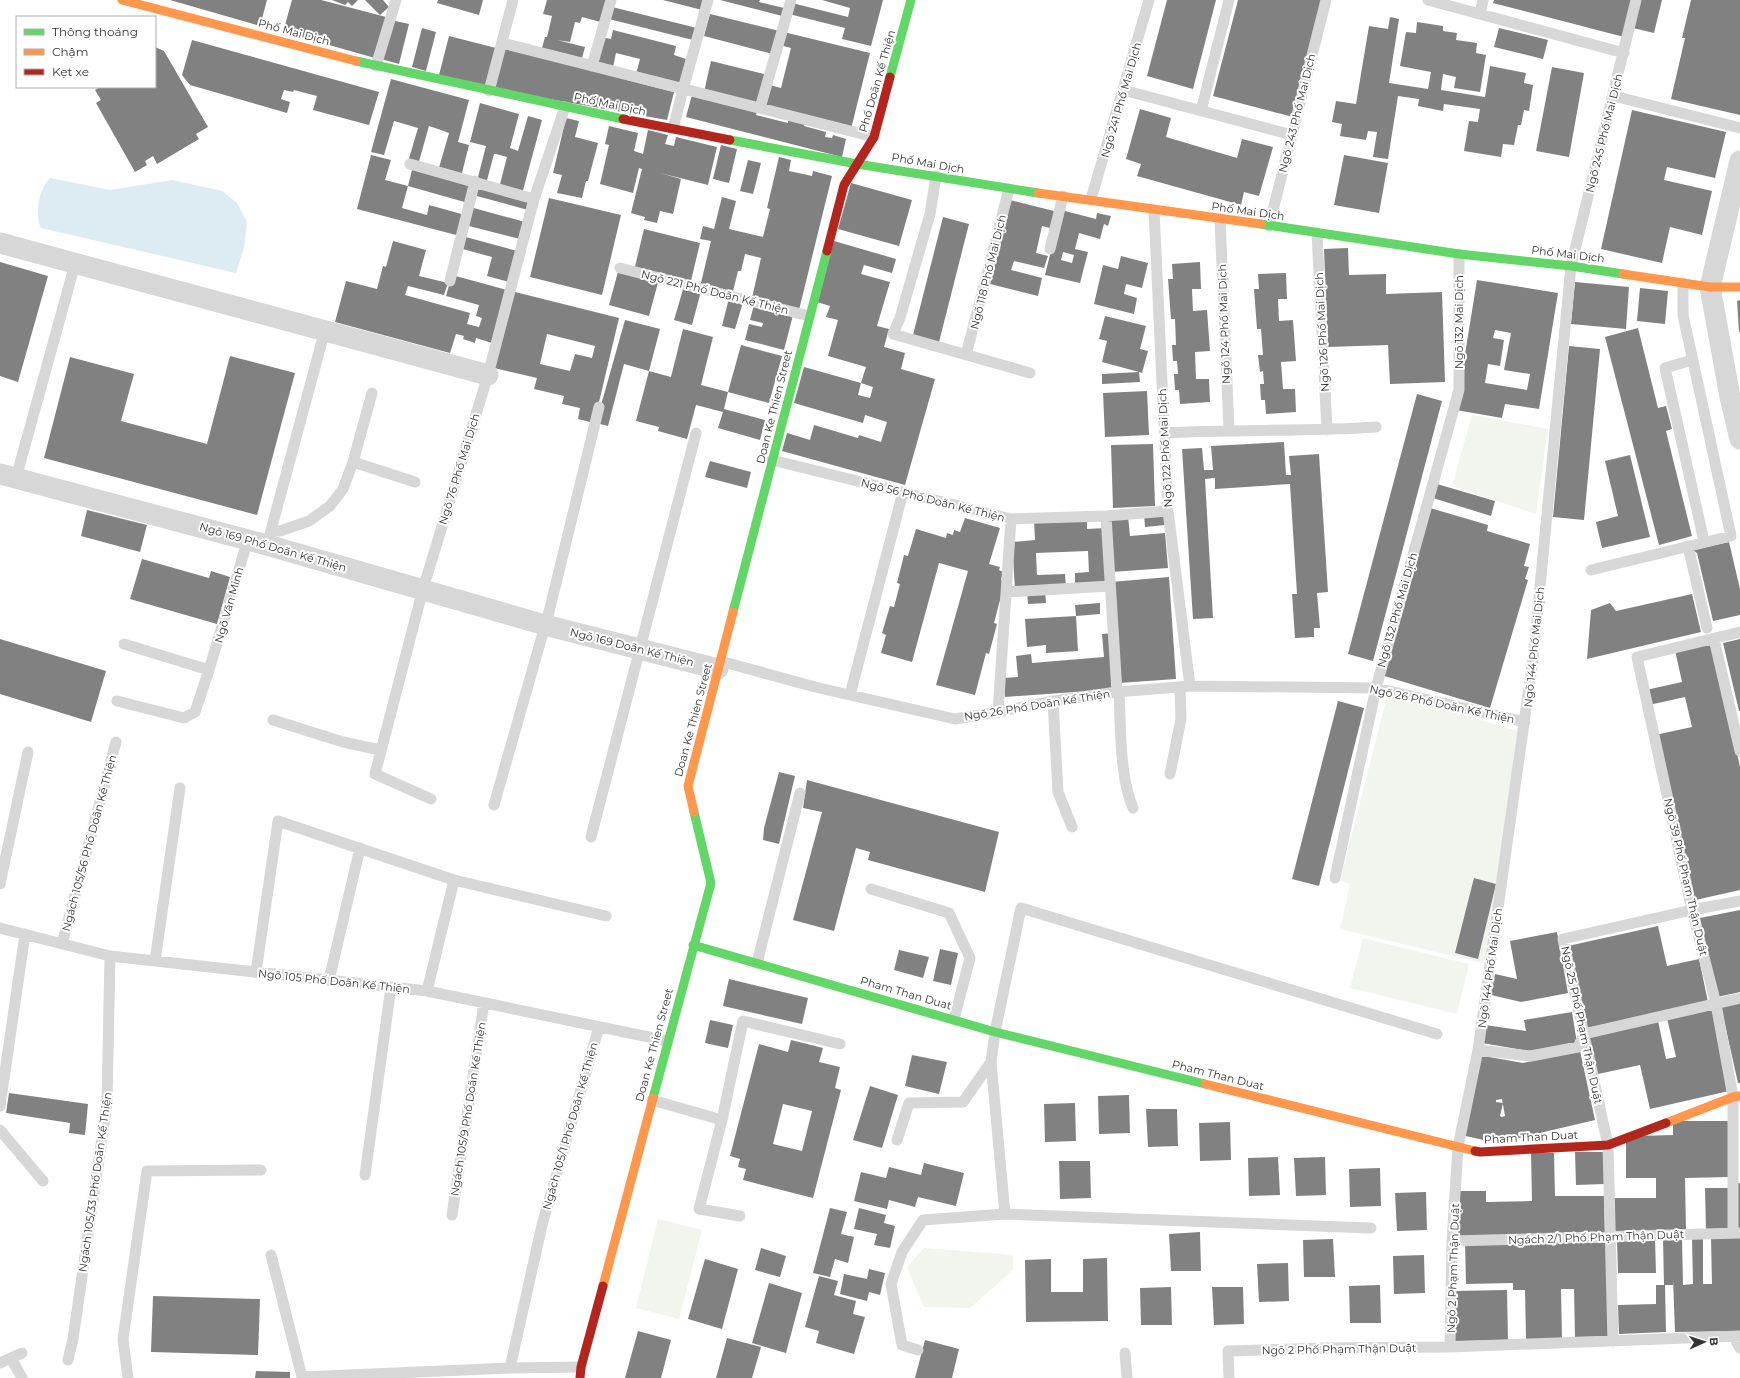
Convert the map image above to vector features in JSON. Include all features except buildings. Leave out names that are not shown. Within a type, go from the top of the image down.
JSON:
[{"type":"street","name":"Phố Mai Dịch","points":[[122,0],[376,66],[565,107],[857,164],[1009,189],[1091,199],[1154,210],[1459,254],[1572,266],[1710,287],[1740,287]]},
{"type":"street","name":"Phố Doãn Kế Thiện","points":[[857,164],[874,137],[912,0]]},
{"type":"street","points":[[1740,161],[1710,287],[1735,397],[1740,439]]},
{"type":"street","name":"Doan Ke Thien Street","points":[[580,1373],[693,945],[711,883],[688,786],[844,185],[857,164]]},
{"type":"street","points":[[0,243],[488,375]]},
{"type":"street","name":"Ngõ 169 Phố Doãn Kế Thiện","points":[[8,476],[262,538],[545,626]]},
{"type":"street","name":"Ngõ 169 Doãn Kế Thiện","points":[[545,626],[639,650],[719,665]]},
{"type":"street","name":"Pham Than Duat","points":[[693,945],[995,1032],[1480,1152],[1608,1145],[1737,1096]]},
{"type":"lane","points":[[489,91],[513,0]]},
{"type":"lane","points":[[592,66],[611,0]]},
{"type":"lane","points":[[673,129],[708,0]]},
{"type":"lane","points":[[760,108],[791,0]]},
{"type":"lane","name":"Ngõ 241 Phố Mai Dịch","points":[[1091,199],[1149,0]]},
{"type":"lane","points":[[1201,111],[1229,0]]},
{"type":"lane","name":"Ngõ 243 Phố Mai Dịch","points":[[1269,226],[1326,0]]},
{"type":"lane","points":[[1428,0],[1624,53]]},
{"type":"lane","points":[[1480,14],[1483,0]]},
{"type":"lane","name":"Ngõ 245 Phố Mai Dịch","points":[[1572,266],[1636,0]]},
{"type":"lane","points":[[376,66],[394,1]]},
{"type":"lane","points":[[502,43],[874,137]]},
{"type":"lane","points":[[1123,90],[1292,134]]},
{"type":"lane","points":[[1614,96],[1740,128]]},
{"type":"lane","name":"Ngõ 76 Phố Mai Dịch","points":[[431,799],[375,774],[423,589],[488,375],[534,199],[565,107]]},
{"type":"lane","points":[[410,164],[534,199]]},
{"type":"lane","points":[[936,176],[930,214],[900,318],[893,334],[1030,373]]},
{"type":"lane","points":[[450,281],[475,182]]},
{"type":"lane","name":"Ngõ 118 Phố Mai Dịch","points":[[966,355],[1009,189]]},
{"type":"lane","points":[[1050,249],[1063,196]]},
{"type":"lane","name":"Ngõ 122 Phố Mai Dịch","points":[[1154,210],[1168,511],[1185,687],[1181,719],[1170,774]]},
{"type":"lane","name":"Ngõ 124 Phố Mai Dịch","points":[[1220,219],[1229,430]]},
{"type":"lane","name":"Ngõ 126 Phố Mai Dịch","points":[[1317,233],[1327,430]]},
{"type":"lane","name":"Ngõ 132 Mai Dịch","points":[[1459,254],[1459,390]]},
{"type":"lane","points":[[8,476],[76,264]]},
{"type":"lane","name":"Ngõ 144 Phố Mai Dịch","points":[[1458,1147],[1478,1050],[1525,722],[1572,266]]},
{"type":"lane","name":"Ngõ 221 Phố Doãn Kế Thiện","points":[[620,268],[809,316]]},
{"type":"lane","points":[[1591,570],[1704,541],[1731,536],[1683,315],[1683,283]]},
{"type":"lane","name":"Ngõ Văn Minh","points":[[117,701],[184,718],[195,712],[209,670],[262,538],[325,330]]},
{"type":"lane","points":[[1692,360],[1665,368],[1704,541]]},
{"type":"lane","name":"Ngõ 132 Phố Mai Dịch","points":[[1335,878],[1376,688],[1459,390]]},
{"type":"lane","points":[[262,538],[309,521],[330,506],[343,489],[353,462],[372,393]]},
{"type":"lane","points":[[494,805],[545,626],[600,407]]},
{"type":"lane","points":[[1164,433],[1229,430],[1327,430],[1376,427]]},
{"type":"lane","points":[[591,837],[696,433]]},
{"type":"lane","name":"Ngõ 56 Phố Doãn Kế Thiện","points":[[772,460],[1011,519],[1106,516],[1168,511]]},
{"type":"lane","points":[[353,462],[415,482]]},
{"type":"lane","points":[[850,695],[903,492]]},
{"type":"lane","points":[[1106,516],[1121,735],[1127,793],[1132,808]]},
{"type":"lane","points":[[998,712],[1011,519]]},
{"type":"lane","points":[[1688,546],[1707,628]]},
{"type":"lane","points":[[1006,592],[1110,586]]},
{"type":"lane","points":[[1740,632],[1714,639],[1740,751]]},
{"type":"lane","name":"Ngõ 39 Phố Phạm Thận Duật","points":[[1714,639],[1637,657],[1692,910],[1716,1004],[1737,1096],[1737,1233]]},
{"type":"lane","points":[[124,644],[209,670]]},
{"type":"lane","name":"Ngõ 26 Phố Doãn Kế Thiện","points":[[719,665],[955,719],[1053,701],[1118,692],[1185,687],[1376,688],[1525,722]]},
{"type":"lane","points":[[1053,701],[1058,792],[1072,827]]},
{"type":"lane","points":[[273,720],[343,742],[380,750]]},
{"type":"lane","name":"Ngách 105/56 Phố Doãn Kế Thiện","points":[[62,944],[116,742]]},
{"type":"lane","points":[[0,884],[28,752]]},
{"type":"lane","points":[[155,961],[180,788]]},
{"type":"lane","points":[[757,963],[800,793]]},
{"type":"lane","points":[[256,972],[278,821],[454,880],[606,916]]},
{"type":"lane","points":[[329,980],[360,848]]},
{"type":"lane","points":[[427,991],[454,880]]},
{"type":"lane","points":[[871,889],[949,913],[970,958],[954,1019]]},
{"type":"lane","points":[[1692,910],[1740,900]]},
{"type":"lane","points":[[1005,1214],[991,1062],[995,1032],[1021,908],[1436,1034]]},
{"type":"lane","name":"Ngõ 25 Phố Phạm Thận Duật","points":[[1613,1342],[1609,1236],[1608,1145],[1563,939],[1692,910]]},
{"type":"lane","name":"Ngõ 105 Phố Doãn Kế Thiện","points":[[0,928],[110,956],[427,991],[668,1042]]},
{"type":"lane","points":[[0,1106],[25,934]]},
{"type":"lane","name":"Ngách 105/33 Phố Doãn Kế Thiện","points":[[68,1360],[73,1339],[107,1103],[110,956]]},
{"type":"lane","points":[[365,1175],[391,987]]},
{"type":"lane","points":[[1478,1050],[1531,1056],[1578,1047],[1584,1034],[1740,998]]},
{"type":"lane","name":"Ngách 105/9 Phố Doãn Kế Thiện","points":[[452,1216],[484,1003]]},
{"type":"lane","points":[[740,1216],[698,1209],[722,1120],[743,1021],[840,1044]]},
{"type":"lane","name":"Ngách 105/1 Phố Doãn Kế Thiện","points":[[510,1368],[542,1225],[599,1027]]},
{"type":"lane","points":[[897,1140],[909,1103],[963,1102],[991,1062]]},
{"type":"lane","points":[[652,1100],[722,1120]]},
{"type":"lane","points":[[0,1130],[43,1181]]},
{"type":"lane","name":"Ngõ 2 Phạm Thận Duật","points":[[1458,1147],[1452,1241],[1450,1347],[1613,1342],[1737,1336]]},
{"type":"lane","points":[[128,1378],[123,1339],[147,1171],[262,1170]]},
{"type":"lane","points":[[918,1350],[902,1345],[891,1284],[902,1252],[922,1220],[1005,1214],[1371,1228]]},
{"type":"lane","name":"Ngách 2/1 Phố Phạm Thận Duật","points":[[1452,1241],[1737,1233]]},
{"type":"lane","points":[[271,1255],[302,1377],[510,1368],[580,1373]]},
{"type":"lane","points":[[1737,1336],[1740,1348]]},
{"type":"lane","name":"Ngõ 2 Phố Phạm Thận Duật","points":[[1229,1378],[1228,1351],[1326,1348],[1450,1347]]},
{"type":"lane","points":[[0,1363],[22,1353]]},
{"type":"lane","points":[[1125,1353],[1127,1378]]},
{"type":"lane","points":[[11,1358],[22,1378]]},
{"type":"shaded area","points":[[50,178],[110,190],[172,180],[222,191],[237,203],[247,222],[244,248],[236,273],[41,228],[38,216],[40,195]]},
{"type":"shaded area","points":[[1472,415],[1548,429],[1536,514],[1452,486]]},
{"type":"shaded area","points":[[1388,692],[1517,731],[1486,964],[1340,929],[1350,884],[1340,881]]},
{"type":"shaded area","points":[[1363,938],[1469,964],[1457,1014],[1350,988]]},
{"type":"shaded area","points":[[658,1219],[702,1230],[679,1319],[636,1308]]},
{"type":"shaded area","points":[[924,1248],[1013,1255],[1013,1270],[970,1308],[924,1307],[907,1267]]},
{"type":"traffic: fast","points":[[890,77],[911,0]]},
{"type":"traffic: fast","points":[[356,61],[623,119]]},
{"type":"traffic: fast","points":[[730,140],[857,164],[1038,193]]},
{"type":"traffic: fast","points":[[1261,224],[1459,254],[1571,266],[1623,274]]},
{"type":"traffic: fast","points":[[733,612],[827,251]]},
{"type":"traffic: fast","points":[[653,1098],[711,883],[694,812]]},
{"type":"traffic: fast","points":[[693,945],[995,1032],[1205,1084]]},
{"type":"traffic: slow","points":[[122,0],[356,61]]},
{"type":"traffic: slow","points":[[1038,193],[1261,224]]},
{"type":"traffic: slow","points":[[1623,274],[1710,287],[1740,287]]},
{"type":"traffic: slow","points":[[694,812],[688,786],[733,612]]},
{"type":"traffic: slow","points":[[1205,1084],[1475,1151]]},
{"type":"traffic: slow","points":[[1666,1123],[1733,1097],[1740,1096]]},
{"type":"traffic: slow","points":[[603,1286],[653,1098]]},
{"type":"traffic: jam","points":[[827,251],[844,185],[874,137],[890,77]]},
{"type":"traffic: jam","points":[[623,119],[730,140]]},
{"type":"traffic: jam","points":[[1475,1151],[1480,1152],[1608,1145],[1666,1123]]},
{"type":"traffic: jam","points":[[580,1378],[581,1367],[603,1286]]}]
